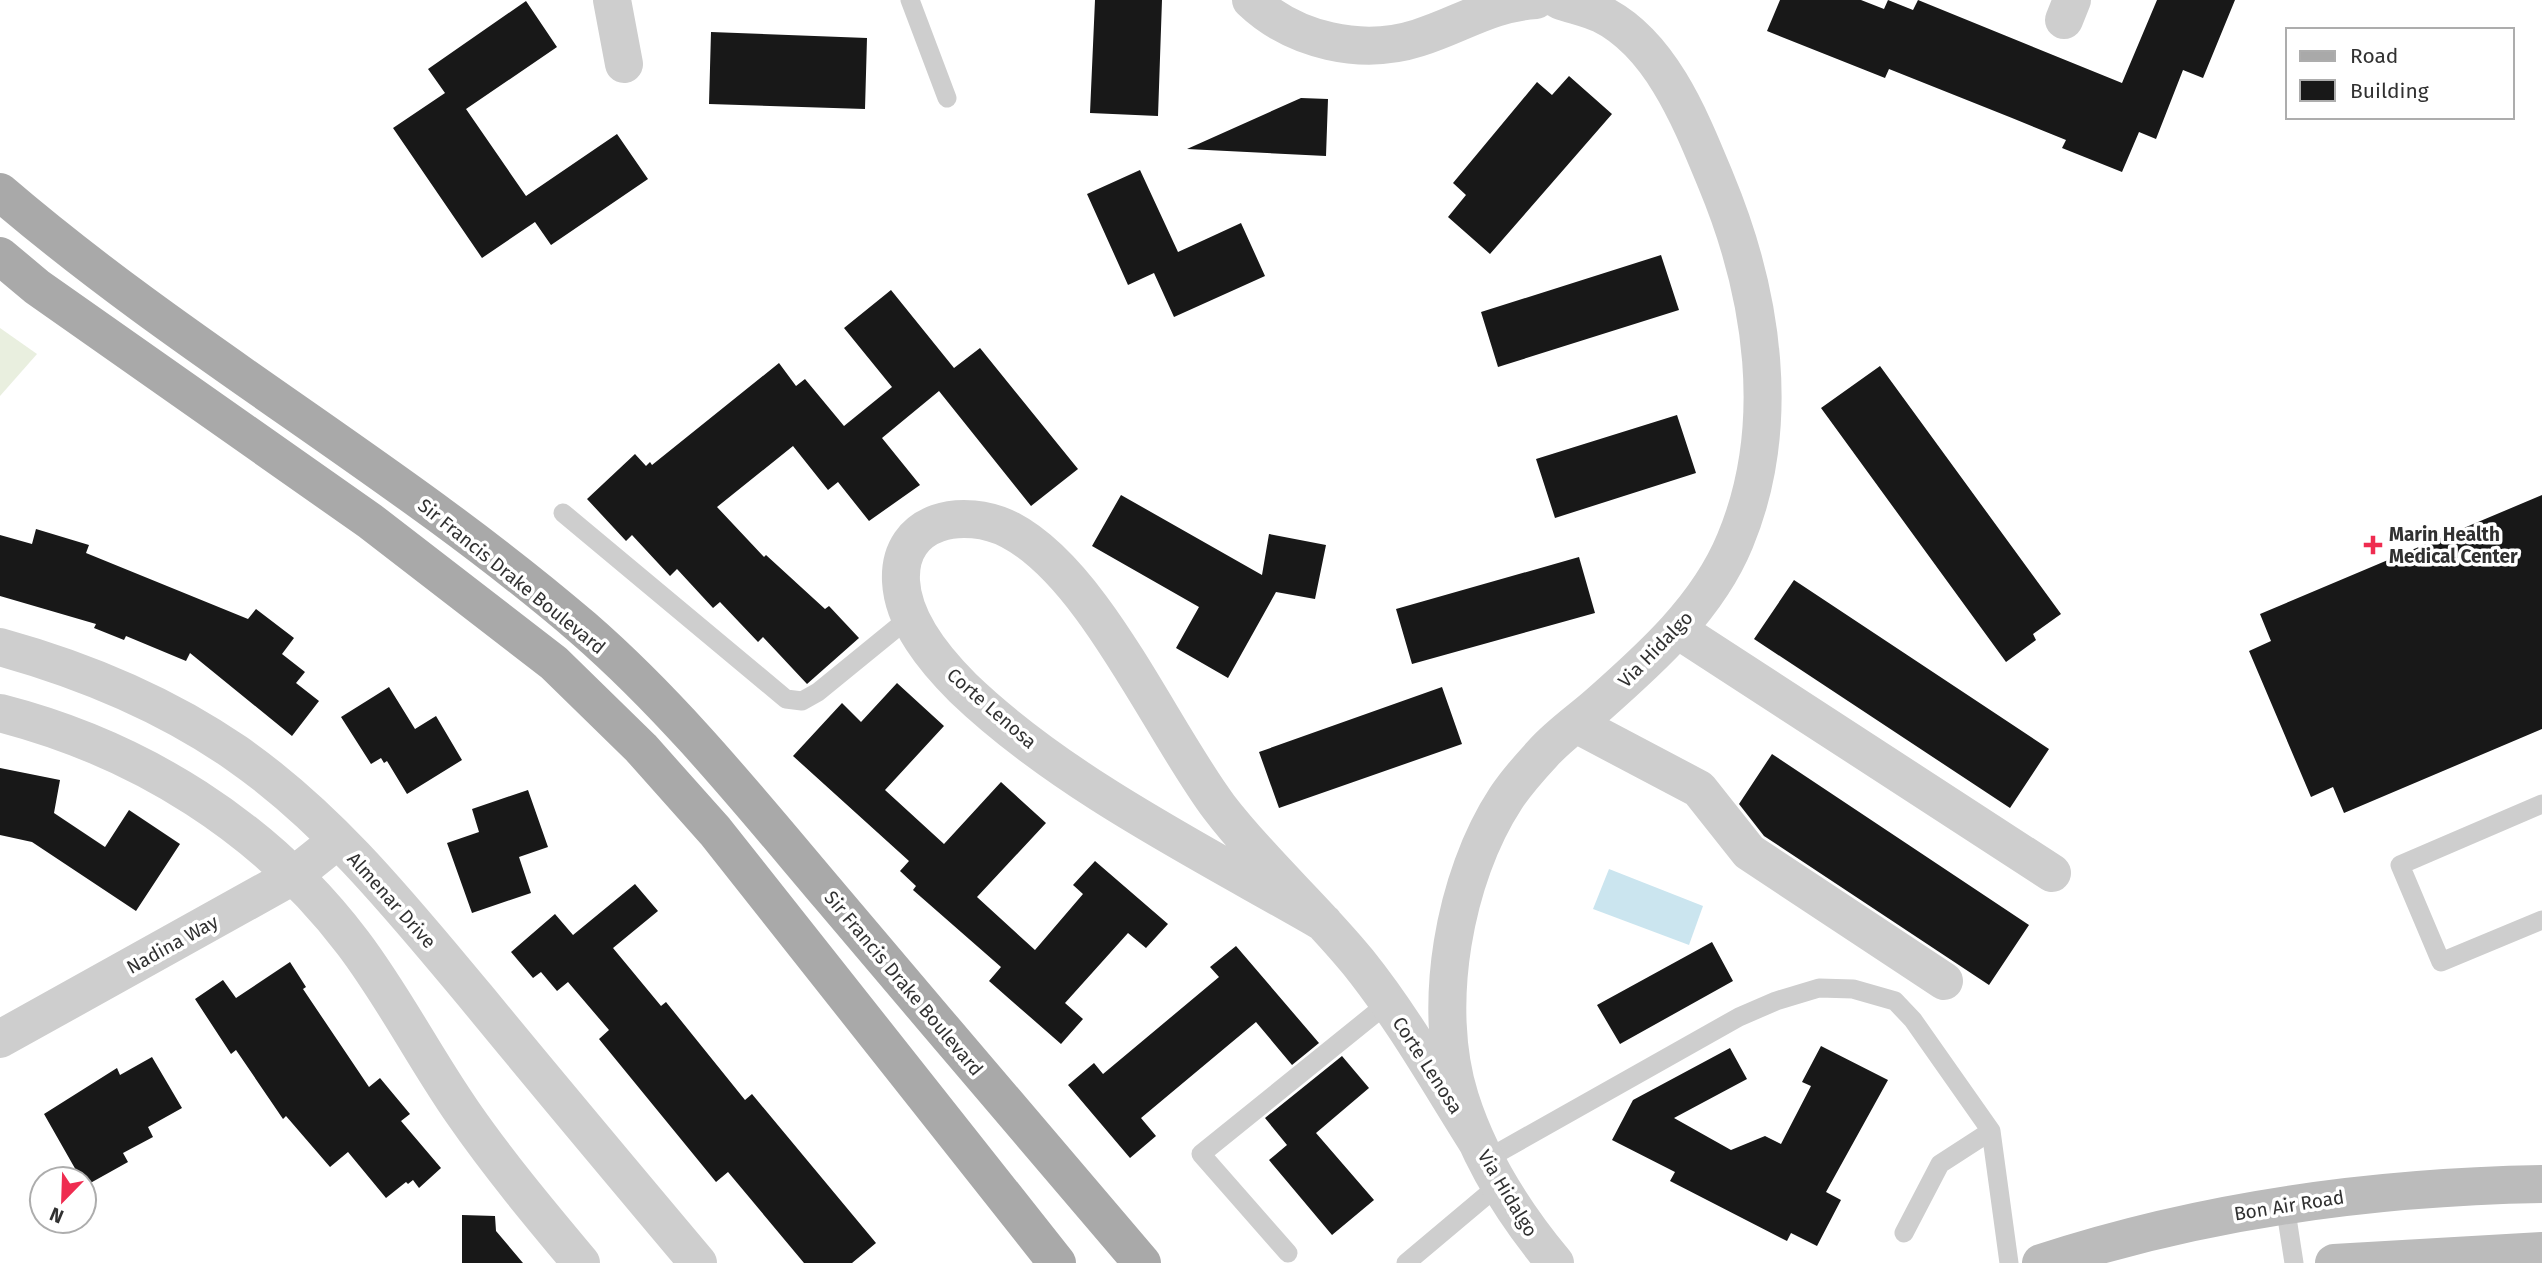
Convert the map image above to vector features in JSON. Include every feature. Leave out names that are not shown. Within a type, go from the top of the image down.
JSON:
[{"type":"main road","name":"Sir Francis Drake Boulevard","points":[[0,192],[152,312],[407,492],[584,629],[675,717],[750,802],[1142,1263]]},
{"type":"main road","points":[[0,256],[37,287],[370,521],[554,663],[641,748],[715,831],[1057,1263]]},
{"type":"main road","name":"Bon Air Road","points":[[2041,1263],[2154,1230],[2285,1205],[2386,1191],[2542,1184]]},
{"type":"main road","points":[[2334,1263],[2542,1251]]},
{"type":"street","points":[[612,0],[624,64]]},
{"type":"street","points":[[1251,0],[1294,31],[1336,43],[1379,45],[1416,39],[1508,2],[1536,0]]},
{"type":"street","name":"Via Hidalgo","points":[[1555,1263],[1537,1241],[1488,1162],[1459,1096],[1448,1036],[1448,978],[1458,917],[1475,858],[1506,799],[1546,750],[1678,630],[1735,544],[1753,490],[1760,435],[1763,372],[1753,296],[1730,214],[1703,150],[1673,90],[1644,47],[1634,39],[1603,15],[1559,0]]},
{"type":"street","name":"Corte Lenosa","points":[[1324,923],[1166,833],[1030,743],[962,687],[930,650],[910,617],[901,583],[902,564],[917,536],[929,526],[963,516],[996,524],[1029,542],[1063,572],[1112,640],[1179,750],[1219,807],[1261,858],[1324,923],[1388,1003],[1488,1162]]},
{"type":"street","points":[[1678,630],[2052,873]]},
{"type":"street","name":"Almenar Drive","points":[[0,647],[62,666],[117,688],[216,740],[291,797],[338,840],[399,905],[698,1263]]},
{"type":"street","points":[[0,713],[89,742],[161,775],[220,813],[293,876],[353,943],[477,1133],[581,1263]]},
{"type":"street","points":[[1576,724],[1699,789],[1749,852],[1944,981]]},
{"type":"street","name":"Nadina Way","points":[[0,1039],[293,876],[338,840]]},
{"type":"lane","points":[[910,0],[947,98]]},
{"type":"lane","points":[[563,513],[786,699],[802,701],[818,692],[910,617]]},
{"type":"lane","points":[[2542,804],[2400,865],[2441,962],[2542,920]]},
{"type":"lane","points":[[1406,1263],[1488,1162],[1739,1017],[1776,1001],[1819,988],[1853,989],[1895,1001],[1913,1020],[1991,1131],[2010,1263]]},
{"type":"lane","points":[[1289,1253],[1201,1154],[1388,1003]]},
{"type":"lane","points":[[1904,1233],[1940,1164],[1991,1131]]},
{"type":"lane","points":[[2285,1205],[2294,1263]]},
{"type":"green space","points":[[0,328],[37,354],[0,396]]},
{"type":"water","points":[[1609,869],[1703,906],[1689,945],[1593,909]]},
{"type":"building","points":[[1095,0],[1162,0],[1158,116],[1090,113]]},
{"type":"building","points":[[1780,0],[1861,0],[1884,9],[1888,0],[1913,10],[1918,0],[2122,83],[2157,0],[2235,0],[2203,78],[2183,70],[2156,139],[2139,132],[2122,172],[2062,148],[2066,140],[1889,69],[1885,78],[1767,31]]},
{"type":"building","points":[[526,1],[557,47],[466,109],[526,196],[617,134],[648,179],[551,245],[535,222],[482,258],[393,128],[445,93],[428,69]]},
{"type":"building","points":[[711,32],[867,38],[865,109],[709,104]]},
{"type":"building","points":[[1569,76],[1612,114],[1490,254],[1448,217],[1466,195],[1453,183],[1537,82],[1552,95]]},
{"type":"building","points":[[1301,98],[1328,99],[1326,156],[1187,149]]},
{"type":"building","points":[[1140,170],[1178,252],[1241,223],[1265,276],[1174,317],[1154,273],[1128,285],[1087,194]]},
{"type":"building","points":[[1661,255],[1679,310],[1498,367],[1481,312]]},
{"type":"building","points":[[891,290],[954,368],[980,348],[1078,469],[1031,506],[939,391],[882,438],[920,485],[869,521],[838,482],[828,490],[793,446],[717,507],[764,557],[766,555],[825,609],[829,606],[859,638],[807,684],[763,637],[758,642],[720,602],[713,608],[677,569],[670,576],[632,535],[626,541],[587,499],[635,454],[646,466],[650,462],[652,465],[779,363],[796,386],[805,379],[844,426],[892,387],[844,328]]},
{"type":"building","points":[[1880,366],[2061,614],[2033,634],[2036,640],[2006,662],[1821,408]]},
{"type":"building","points":[[1677,415],[1696,473],[1555,518],[1536,459]]},
{"type":"building","points":[[1121,495],[1262,575],[1269,534],[1326,545],[1315,599],[1276,592],[1228,678],[1176,648],[1199,607],[1092,546]]},
{"type":"building","points":[[2542,495],[2542,729],[2344,813],[2333,787],[2311,797],[2249,651],[2271,641],[2260,614]]},
{"type":"building","points":[[36,529],[89,545],[86,553],[248,619],[256,609],[294,638],[282,654],[305,672],[296,683],[319,701],[292,736],[190,653],[186,661],[126,636],[124,640],[94,628],[96,624],[0,596],[0,535],[32,544]]},
{"type":"building","points":[[1579,557],[1595,613],[1412,664],[1396,609]]},
{"type":"building","points":[[1794,580],[2049,749],[2010,808],[1754,639]]},
{"type":"building","points":[[897,683],[944,726],[885,790],[944,844],[1001,782],[1046,823],[977,897],[1035,950],[1083,894],[1073,885],[1095,861],[1168,924],[1146,948],[1128,933],[1065,1003],[1083,1019],[1061,1044],[989,981],[1001,967],[913,890],[916,886],[900,871],[909,861],[793,756],[842,703],[861,722]]},
{"type":"building","points":[[389,687],[415,729],[436,716],[462,760],[407,794],[387,761],[384,763],[381,758],[371,764],[341,717]]},
{"type":"building","points":[[1442,687],[1462,744],[1279,808],[1259,752]]},
{"type":"building","points":[[1772,754],[2029,925],[1989,985],[1764,836],[1739,804]]},
{"type":"building","points":[[0,768],[60,780],[54,813],[105,847],[129,810],[180,844],[136,911],[32,842],[0,835]]},
{"type":"building","points":[[528,790],[548,847],[519,857],[531,893],[472,913],[447,843],[479,832],[472,809]]},
{"type":"building","points":[[635,884],[658,911],[613,948],[661,1006],[666,1002],[745,1100],[752,1094],[876,1243],[852,1263],[804,1263],[728,1172],[716,1182],[599,1039],[609,1030],[568,982],[557,991],[541,972],[533,978],[511,952],[555,914],[573,935]]},
{"type":"building","points":[[1712,942],[1733,981],[1620,1044],[1597,1005]]},
{"type":"building","points":[[1236,946],[1319,1043],[1292,1065],[1256,1022],[1141,1118],[1156,1136],[1130,1158],[1068,1085],[1094,1063],[1103,1074],[1219,977],[1210,967]]},
{"type":"building","points":[[290,962],[306,987],[303,989],[369,1087],[380,1078],[410,1114],[401,1121],[441,1168],[419,1188],[413,1180],[408,1184],[406,1182],[386,1198],[348,1152],[330,1167],[286,1116],[283,1119],[236,1050],[231,1054],[195,999],[223,980],[236,998]]},
{"type":"building","points":[[1821,1046],[1888,1080],[1826,1192],[1841,1200],[1817,1246],[1791,1233],[1787,1241],[1670,1181],[1675,1172],[1612,1140],[1633,1100],[1730,1048],[1747,1079],[1674,1118],[1731,1150],[1765,1136],[1781,1144],[1811,1086],[1802,1082]]},
{"type":"building","points":[[1342,1056],[1369,1088],[1316,1133],[1374,1200],[1332,1235],[1269,1160],[1287,1145],[1265,1118]]},
{"type":"building","points":[[152,1057],[182,1108],[148,1127],[153,1137],[123,1153],[128,1162],[98,1179],[98,1165],[73,1165],[44,1114],[117,1068],[120,1075]]},
{"type":"building","points":[[462,1215],[495,1216],[496,1231],[523,1263],[462,1263]]},
{"type":"place","name":"Marin Health Medical Center","points":[[2373,545]]}]
